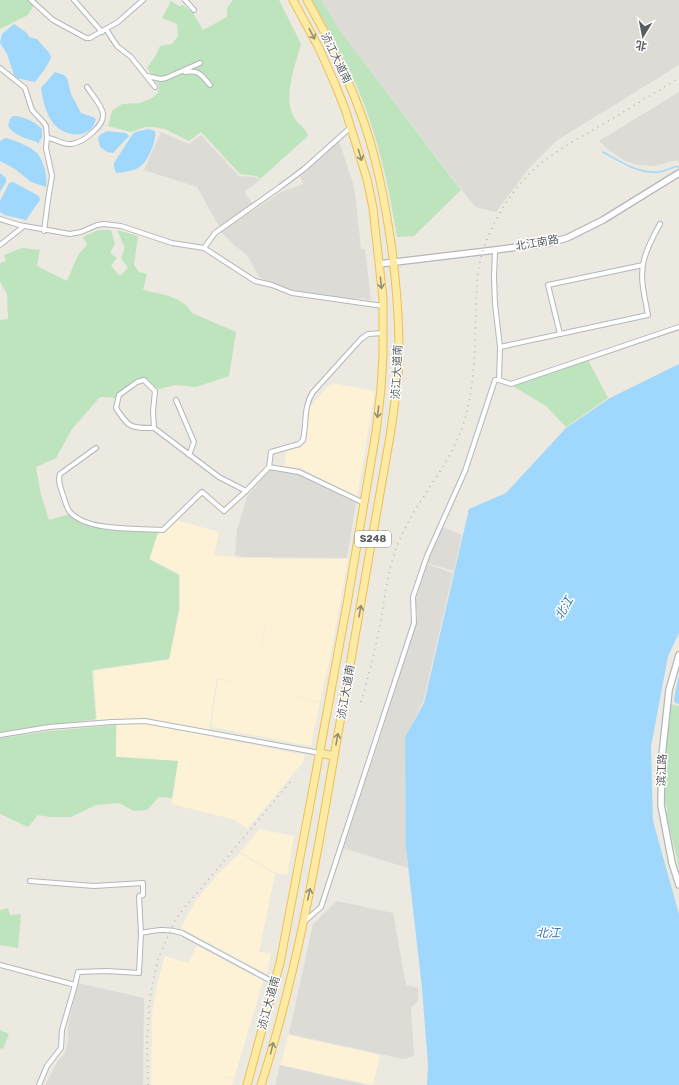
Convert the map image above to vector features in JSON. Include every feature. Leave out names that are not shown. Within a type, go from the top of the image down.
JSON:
[{"type":"main road","name":"浈江大道南","points":[[246,1085],[280,963],[347,604],[376,432],[381,390],[383,306],[373,208],[362,160],[338,91],[319,48],[293,0]]},
{"type":"main road","name":"浈江大道南","points":[[261,1085],[282,1008],[314,869],[394,412],[398,375],[396,284],[383,194],[365,125],[348,81],[306,0]]},
{"type":"main road","points":[[320,754],[334,756]]},
{"type":"main road","points":[[288,920],[303,922]]},
{"type":"street","points":[[31,0],[53,20],[86,38],[90,38],[102,32],[123,18],[143,0]]},
{"type":"street","points":[[74,0],[102,32]]},
{"type":"street","points":[[185,0],[194,10]]},
{"type":"street","points":[[106,29],[117,46],[131,57],[155,87]]},
{"type":"street","points":[[147,76],[161,79],[166,78],[200,63]]},
{"type":"street","points":[[0,68],[25,88],[32,110],[44,123],[47,138],[46,148],[52,176],[44,230]]},
{"type":"street","points":[[179,72],[193,70],[197,71],[210,85]]},
{"type":"street","points":[[47,138],[54,139],[62,143],[72,144],[83,140],[100,126],[103,120],[103,112],[88,87]]},
{"type":"street","points":[[204,248],[215,233],[304,169],[351,127]]},
{"type":"street","name":"北江南路","points":[[379,264],[548,243],[567,238],[603,220],[679,174]]},
{"type":"street","points":[[0,219],[24,226],[70,234],[81,232],[97,225],[110,224],[128,228],[172,243],[204,248],[258,282],[272,285],[297,294],[383,306]]},
{"type":"street","points":[[500,347],[648,315],[642,278],[643,262],[650,241],[660,224]]},
{"type":"street","points":[[0,245],[24,226]]},
{"type":"street","points":[[495,250],[495,304],[500,347],[499,380]]},
{"type":"street","points":[[560,334],[548,285],[643,266]]},
{"type":"street","points":[[303,922],[321,907],[414,623],[413,597],[427,556],[465,471],[495,380],[511,384],[679,327]]},
{"type":"street","points":[[96,448],[60,474],[58,478],[68,509],[79,518],[88,522],[110,527],[163,530],[202,492],[224,511],[269,467],[271,452],[299,444],[303,440],[305,412],[312,392],[361,339],[368,334],[383,333]]},
{"type":"street","points":[[154,428],[153,411],[155,391],[144,380],[137,382],[119,396],[116,408],[128,425],[139,428],[154,428],[219,477],[246,491]]},
{"type":"street","points":[[176,400],[194,442],[189,455]]},
{"type":"street","points":[[269,467],[299,472],[364,503]]},
{"type":"street","name":"滨江路","points":[[679,655],[670,690],[666,720],[662,756],[661,805],[672,863],[679,885]]},
{"type":"street","points":[[0,735],[49,727],[145,721],[320,754]]},
{"type":"street","points":[[30,881],[94,886],[143,883],[143,894],[139,896],[142,933],[139,973],[107,971],[78,972],[62,1030],[61,1048],[47,1066],[39,1085]]},
{"type":"street","points":[[142,933],[160,929],[171,929],[182,933],[275,983]]},
{"type":"street","points":[[0,965],[75,985]]},
{"type":"shaded area","points":[[321,0],[679,0],[679,65],[556,141],[530,167],[496,212],[475,207],[343,35]]},
{"type":"shaded area","points":[[679,92],[679,163],[677,160],[655,166],[639,165],[625,161],[610,151],[599,141]]},
{"type":"shaded area","points":[[161,132],[189,144],[201,135],[239,176],[255,177],[260,180],[244,192],[254,206],[220,228],[197,187],[144,170]]},
{"type":"shaded area","points":[[339,141],[353,183],[361,249],[365,249],[371,300],[365,300],[365,298],[352,299],[288,289],[260,278],[247,255],[221,232],[281,192],[303,184],[300,177]]},
{"type":"shaded area","points":[[336,384],[375,391],[357,498],[301,468],[284,466],[287,450],[300,448],[306,443],[308,409],[329,385]]},
{"type":"shaded area","points":[[270,469],[300,475],[356,503],[347,558],[243,557],[235,555],[237,530],[247,497]]},
{"type":"shaded area","points":[[175,520],[219,532],[214,555],[273,559],[348,559],[330,658],[320,702],[271,691],[320,703],[311,746],[211,727],[218,679],[242,684],[217,678],[208,736],[305,755],[303,762],[247,829],[236,820],[172,804],[178,761],[116,756],[117,724],[97,724],[94,671],[169,660],[180,610],[180,574],[150,559],[158,535]],"holes":[[[269,607],[262,645],[301,653],[261,645]]]},
{"type":"shaded area","points":[[442,527],[462,535],[454,571],[427,563]]},
{"type":"shaded area","points":[[427,564],[453,573],[423,702],[405,737],[406,848],[408,868],[343,848],[416,624],[417,613],[415,602]]},
{"type":"shaded area","points":[[260,829],[294,836],[287,875],[276,873],[240,852]]},
{"type":"shaded area","points":[[240,853],[275,874],[259,952],[271,954],[267,974],[181,928],[197,899],[217,875]]},
{"type":"shaded area","points":[[337,901],[393,913],[406,985],[418,988],[418,1001],[411,1008],[414,1056],[403,1059],[289,1034],[313,924]]},
{"type":"shaded area","points":[[197,946],[263,981],[234,1079],[215,1074],[234,1080],[232,1085],[151,1085],[152,1013],[158,981],[165,956],[188,963]]},
{"type":"shaded area","points":[[78,983],[144,998],[143,1085],[45,1085],[57,1062],[65,1053],[68,1040],[68,1026]]},
{"type":"shaded area","points":[[288,1035],[380,1055],[373,1085],[281,1065]]},
{"type":"shaded area","points":[[280,1065],[334,1078],[333,1084],[335,1078],[367,1085],[275,1085]]},
{"type":"green space","points":[[0,0],[37,0],[28,15],[0,29]]},
{"type":"green space","points":[[233,0],[279,0],[301,44],[293,70],[289,100],[294,117],[308,136],[260,179],[256,176],[240,174],[201,132],[189,141],[165,129],[145,127],[131,132],[108,126],[112,111],[122,104],[140,103],[152,98],[158,93],[159,86],[147,68],[160,46],[172,44],[178,36],[177,24],[162,18],[171,1],[179,6],[183,5],[193,13],[203,30],[227,17],[227,8]]},
{"type":"green space","points":[[312,0],[321,0],[343,35],[461,190],[414,236],[397,237],[384,170],[364,104],[333,38]]},
{"type":"green space","points":[[98,230],[111,230],[115,244],[110,253],[117,258],[111,266],[120,276],[128,268],[121,258],[125,248],[117,230],[138,236],[134,265],[139,272],[147,274],[143,290],[177,299],[188,307],[192,313],[236,332],[229,376],[196,387],[176,385],[158,389],[145,379],[116,398],[100,397],[72,429],[56,458],[36,467],[41,495],[49,520],[70,514],[86,525],[107,530],[158,532],[149,559],[179,575],[179,609],[169,659],[92,670],[96,719],[0,733],[0,320],[8,319],[7,294],[0,282],[0,263],[6,261],[4,255],[22,248],[40,250],[37,266],[67,281],[78,255],[87,245],[83,237]]},
{"type":"green space","points":[[588,360],[608,398],[566,427],[546,406],[511,385]]},
{"type":"green space","points":[[670,704],[679,706],[679,867],[667,818],[667,809],[664,798],[664,756]]},
{"type":"green space","points":[[116,725],[116,757],[178,761],[172,798],[159,797],[147,810],[134,811],[119,803],[96,805],[71,817],[50,817],[38,815],[28,827],[0,814],[0,738],[50,731]]},
{"type":"green space","points":[[8,908],[10,915],[21,914],[18,948],[0,945],[0,910]]},
{"type":"green space","points":[[0,1030],[9,1034],[3,1049],[0,1048]]},
{"type":"water","points":[[14,24],[27,33],[29,37],[37,39],[50,54],[51,58],[35,82],[17,78],[14,75],[7,54],[0,43],[2,34]]},
{"type":"water","points":[[55,72],[64,75],[67,78],[71,94],[81,113],[96,119],[89,131],[83,134],[70,134],[58,128],[50,119],[41,88]]},
{"type":"water","points":[[13,116],[29,120],[42,129],[42,137],[38,144],[37,142],[29,140],[14,132],[8,126],[10,119]]},
{"type":"water","points":[[148,129],[155,131],[155,139],[148,157],[134,170],[116,173],[114,163],[132,135],[135,132]]},
{"type":"water","points":[[107,131],[126,133],[129,136],[113,153],[107,152],[100,147],[98,138]]},
{"type":"water","points":[[5,138],[23,144],[38,154],[45,170],[46,187],[31,182],[15,169],[0,161],[0,141]]},
{"type":"water","points":[[0,173],[6,178],[6,182],[0,192]]},
{"type":"water","points":[[13,182],[39,196],[40,200],[26,220],[4,215],[0,212],[0,201],[9,183]]},
{"type":"water","name":"北江","points":[[679,364],[679,633],[668,656],[651,747],[653,821],[679,914],[679,1085],[427,1085],[428,1065],[422,988],[406,848],[405,737],[424,703],[469,509],[506,493],[566,428],[610,398]]},
{"type":"water","points":[[679,675],[679,704],[675,703],[674,699]]},
{"type":"waterway","points":[[603,152],[623,163],[644,171],[659,172],[677,166],[679,168]]},
{"type":"railway","points":[[361,702],[375,650],[389,573],[397,546],[413,514],[450,454],[458,438],[469,404],[474,367],[478,273],[484,246],[490,232],[513,193],[531,172],[546,159],[679,78]]},
{"type":"railway","points":[[148,1085],[147,1040],[150,997],[158,959],[176,918],[292,780]]}]
